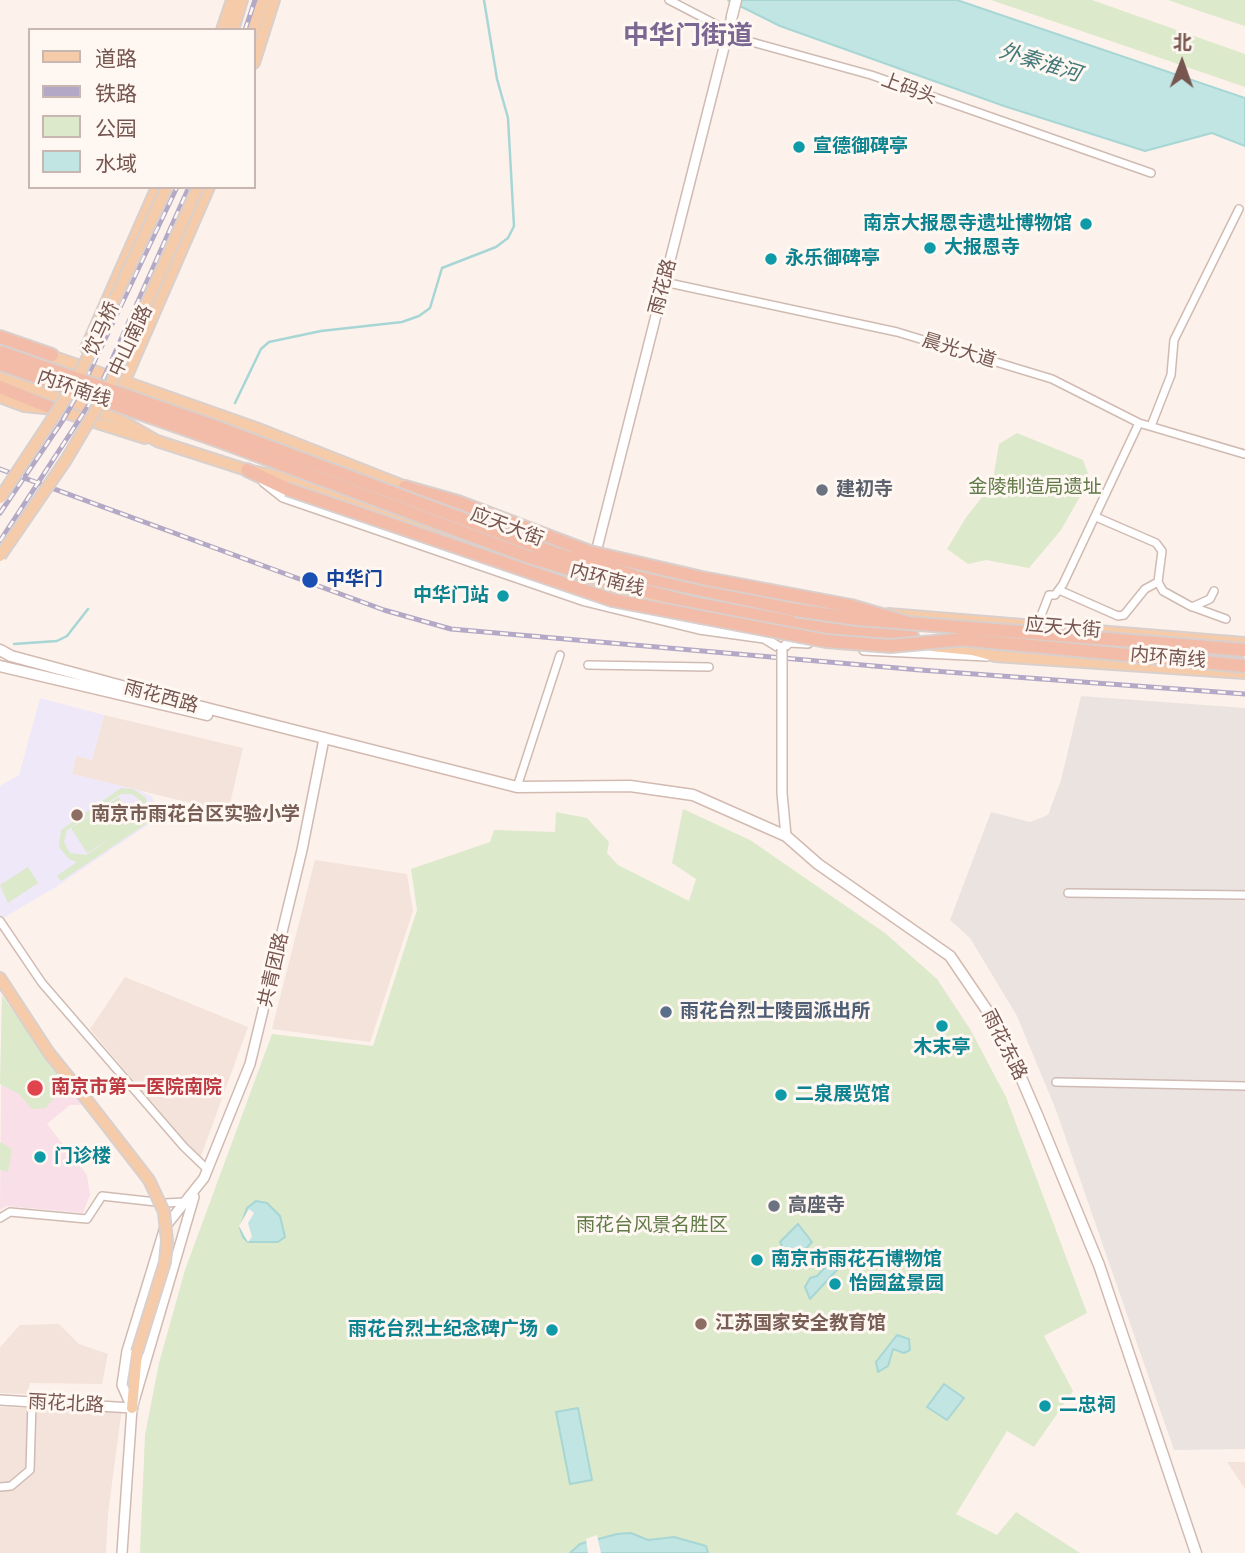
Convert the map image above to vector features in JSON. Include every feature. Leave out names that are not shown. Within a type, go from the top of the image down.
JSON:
[{"type":"highway","points":[[0,337],[52,355]]},
{"type":"highway","name":"内环南线","points":[[0,352],[219,428],[557,554],[632,575],[795,610],[905,622],[1245,650]]},
{"type":"highway","name":"内环南线","points":[[0,364],[583,574],[693,603],[822,628],[1245,666]]},
{"type":"highway","points":[[0,387],[57,403]]},
{"type":"highway","points":[[247,470],[287,489],[539,576],[637,605],[826,641],[890,646],[967,639]]},
{"type":"highway","points":[[405,487],[458,502],[590,552],[702,578],[851,606],[905,622]]},
{"type":"main road","points":[[223,28],[232,0]]},
{"type":"main road","points":[[234,28],[242,0]]},
{"type":"main road","points":[[254,28],[263,0]]},
{"type":"main road","points":[[256,57],[274,0]]},
{"type":"main road","points":[[732,16],[736,0]]},
{"type":"main road","points":[[0,377],[57,403],[79,363],[156,189]]},
{"type":"main road","name":"饮马桥","points":[[0,498],[75,384],[166,189]]},
{"type":"main road","name":"中山南路","points":[[0,555],[66,460],[111,384],[197,189]]},
{"type":"main road","points":[[125,380],[208,189]]},
{"type":"main road","name":"应天大街","points":[[0,344],[79,363],[594,559],[705,585],[841,610],[1245,643]]},
{"type":"main road","name":"应天大街","points":[[0,397],[24,406],[57,403],[124,433],[247,470],[290,479],[617,594],[783,628],[972,650],[995,656],[1245,673]]},
{"type":"main road","points":[[1035,659],[1037,626]]},
{"type":"main road","name":"雨花西路","points":[[0,650],[48,667],[517,787]]},
{"type":"main road","name":"雨花西路","points":[[0,666],[152,704],[324,739]]},
{"type":"main road","name":"雨花东路","points":[[517,787],[630,786],[693,795],[786,836],[818,864],[950,956],[1001,1031],[1099,1265],[1196,1553]]},
{"type":"main road","points":[[0,978],[49,1053],[149,1180],[164,1212],[167,1241],[165,1262],[137,1352],[132,1408]]},
{"type":"street","name":"上码头","points":[[668,0],[747,41],[871,75],[1151,173]]},
{"type":"street","name":"雨花路","points":[[586,612],[585,584],[594,559],[732,16]]},
{"type":"street","points":[[1151,426],[1171,375],[1174,340],[1239,209]]},
{"type":"street","name":"晨光大道","points":[[664,282],[897,332],[1052,379],[1139,423],[1244,454]]},
{"type":"street","points":[[1037,626],[1049,595],[1055,595],[1059,590],[1096,517],[1139,423]]},
{"type":"street","name":"应天大街","points":[[247,470],[283,496],[585,601],[688,627],[764,638],[782,649],[789,642],[799,642],[877,651],[995,656]]},
{"type":"street","points":[[1096,517],[1156,544],[1162,551],[1158,582],[1163,591],[1192,607],[1226,619]]},
{"type":"street","points":[[1059,590],[1118,616],[1124,615],[1145,589],[1158,582]]},
{"type":"street","points":[[1192,607],[1210,599],[1214,591]]},
{"type":"street","points":[[782,649],[782,793],[786,836]]},
{"type":"street","points":[[517,787],[560,655]]},
{"type":"street","points":[[588,665],[709,667]]},
{"type":"street","name":"共青团路","points":[[132,1408],[122,1385],[124,1363],[165,1227],[195,1192],[208,1170],[240,1091],[257,1037],[302,850],[324,739]]},
{"type":"street","points":[[1068,892],[1245,895]]},
{"type":"street","points":[[0,921],[42,983],[184,1147],[208,1170]]},
{"type":"street","points":[[1056,1082],[1245,1086]]},
{"type":"street","name":"共青团路","points":[[122,1553],[132,1408],[195,1192]]},
{"type":"street","points":[[0,1218],[10,1212],[87,1219],[103,1196],[164,1203],[188,1201]]},
{"type":"street","name":"雨花北路","points":[[0,1400],[132,1408]]},
{"type":"street","points":[[0,1486],[11,1486],[30,1470],[32,1402]]},
{"type":"shaded area","points":[[1081,696],[1245,708],[1245,1449],[1174,1450],[1056,1110],[1017,1016],[970,938],[950,920],[991,812],[1030,822],[1048,815],[1061,780]]},
{"type":"shaded area","name":"南京市雨花台区实验小学","points":[[40,698],[104,715],[92,760],[76,756],[72,774],[139,790],[152,797],[156,808],[154,821],[59,885],[0,920],[0,786],[19,775]]},
{"type":"shaded area","points":[[104,715],[243,748],[228,812],[72,774],[76,755],[92,759]]},
{"type":"shaded area","points":[[315,860],[407,874],[413,911],[370,1042],[272,1029]]},
{"type":"shaded area","points":[[125,977],[248,1027],[200,1159],[90,1029]]},
{"type":"shaded area","name":"南京市第一医院南院","points":[[2,996],[83,1105],[70,1105],[47,1124],[87,1175],[90,1195],[83,1213],[7,1206],[0,1210]]},
{"type":"shaded area","points":[[59,1324],[79,1344],[108,1354],[102,1384],[30,1383],[27,1394],[0,1393],[0,1347],[20,1325]]},
{"type":"shaded area","points":[[32,1402],[122,1407],[108,1514],[106,1553],[0,1553],[0,1407],[32,1408]]},
{"type":"shaded area","points":[[1227,1462],[1245,1462],[1245,1489]]},
{"type":"green space","points":[[991,0],[1092,0],[1245,54],[1245,87]]},
{"type":"green space","points":[[1168,0],[1245,0],[1245,26],[1208,14]]},
{"type":"green space","name":"金陵制造局遗址","points":[[1017,433],[1083,460],[1090,479],[1061,530],[1029,568],[986,560],[968,564],[947,549],[967,516],[992,485],[999,444]]},
{"type":"green space","points":[[121,788],[133,789],[146,798],[149,822],[61,881],[57,876],[77,862],[69,859],[59,847],[61,830]],"holes":[[[121,794],[132,794],[141,801],[141,817],[135,822],[119,797],[71,828],[87,853],[119,833],[86,855],[70,853],[64,842],[67,830]]]},
{"type":"green space","name":"雨花台风景名胜区","points":[[683,809],[750,840],[885,933],[937,979],[970,1029],[1006,1097],[1087,1313],[1044,1336],[1073,1391],[1034,1447],[1007,1431],[956,1514],[997,1535],[1016,1512],[1080,1553],[140,1553],[145,1435],[159,1363],[185,1270],[272,1034],[373,1046],[417,910],[411,869],[490,842],[494,830],[555,832],[556,812],[587,818],[609,842],[607,853],[618,865],[689,901],[696,879],[672,863]]},
{"type":"green space","points":[[28,867],[38,883],[8,903],[0,885]]},
{"type":"green space","points":[[2,996],[58,1071],[57,1095],[45,1108],[32,1109],[19,1094],[0,1084]]},
{"type":"green space","points":[[0,1142],[12,1149],[8,1172],[0,1170]]},
{"type":"water","name":"外秦淮河","points":[[728,0],[957,0],[1245,98],[1245,146],[1212,133],[1145,151],[1004,106],[780,26]]},
{"type":"water","points":[[256,1201],[267,1203],[280,1216],[285,1237],[278,1242],[248,1242],[243,1237],[240,1228],[247,1208]]},
{"type":"water","points":[[798,1224],[812,1242],[795,1261],[790,1261],[780,1242]]},
{"type":"water","points":[[839,1257],[837,1270],[810,1299],[805,1287],[810,1278],[817,1276],[831,1261]]},
{"type":"water","points":[[897,1335],[909,1339],[910,1350],[904,1353],[893,1349],[888,1366],[878,1372],[876,1362]]},
{"type":"water","points":[[944,1384],[964,1398],[947,1420],[927,1407]]},
{"type":"water","points":[[578,1408],[592,1480],[570,1484],[556,1412]]},
{"type":"water","points":[[631,1533],[648,1540],[674,1537],[706,1546],[708,1553],[570,1553],[580,1544]]},
{"type":"pier","points":[[249,1209],[254,1213],[248,1223],[252,1237],[248,1242],[239,1226]]},
{"type":"pier","points":[[597,1535],[601,1553],[588,1553],[586,1539]]},
{"type":"waterway","points":[[235,403],[261,349],[269,342],[321,331],[402,322],[419,316],[430,308],[442,268],[496,247],[508,238],[514,226],[508,118],[497,79],[484,0]]},
{"type":"waterway","points":[[14,644],[57,641],[67,636],[88,609]]},
{"type":"railway","points":[[246,28],[255,0]]},
{"type":"railway","points":[[0,513],[63,420],[88,375],[176,189]]},
{"type":"railway","points":[[0,541],[98,391],[188,189]]},
{"type":"railway","points":[[0,469],[384,610],[451,629],[920,670],[1245,694]]},
{"type":"place","name":"宣德御碑亭","points":[[799,147]]},
{"type":"place","name":"南京大报恩寺遗址博物馆","points":[[1086,224]]},
{"type":"place","name":"大报恩寺","points":[[930,248]]},
{"type":"place","name":"永乐御碑亭","points":[[771,259]]},
{"type":"place","name":"建初寺","points":[[822,490]]},
{"type":"place","name":"中华门","points":[[310,580]]},
{"type":"place","name":"中华门站","points":[[503,596]]},
{"type":"place","name":"南京市雨花台区实验小学","points":[[77,815]]},
{"type":"place","name":"雨花台烈士陵园派出所","points":[[666,1012]]},
{"type":"place","name":"木末亭","points":[[942,1026]]},
{"type":"place","name":"南京市第一医院南院","points":[[35,1088]]},
{"type":"place","name":"二泉展览馆","points":[[781,1095]]},
{"type":"place","name":"门诊楼","points":[[40,1157]]},
{"type":"place","name":"高座寺","points":[[774,1206]]},
{"type":"place","name":"南京市雨花石博物馆","points":[[757,1260]]},
{"type":"place","name":"怡园盆景园","points":[[835,1284]]},
{"type":"place","name":"江苏国家安全教育馆","points":[[701,1324]]},
{"type":"place","name":"雨花台烈士纪念碑广场","points":[[552,1330]]},
{"type":"place","name":"二忠祠","points":[[1045,1406]]},
{"type":"district","name":"中华门街道","points":[[688,37]]}]
